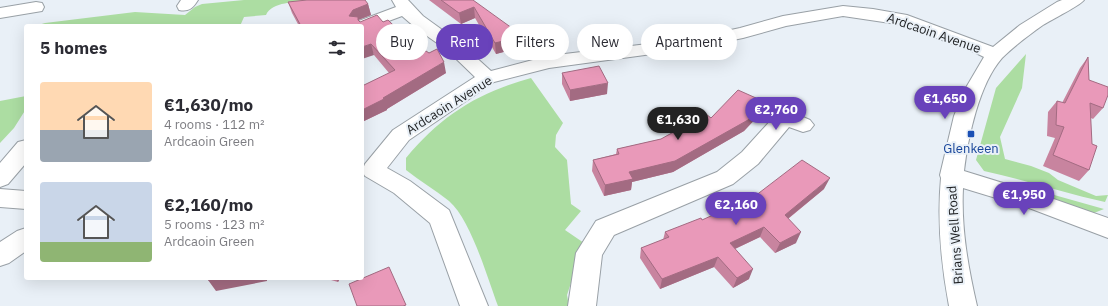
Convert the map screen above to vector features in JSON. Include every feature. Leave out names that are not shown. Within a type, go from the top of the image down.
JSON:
[{"type":"street","name":"Brians Well Road","points":[[963,306],[959,287],[952,227],[951,174],[964,112],[979,80],[995,55],[1011,41],[1049,13],[1076,0]]},
{"type":"street","points":[[364,25],[402,5],[428,29],[452,46],[487,78]]},
{"type":"street","points":[[0,13],[35,9]]},
{"type":"street","name":"Ardcaoin Avenue","points":[[368,170],[401,135],[487,78],[548,62],[689,44],[743,34],[783,21],[844,11],[901,19],[995,55]]},
{"type":"street","points":[[582,306],[589,253],[605,228],[725,178],[795,121],[763,107]]},
{"type":"street","points":[[0,178],[24,150]]},
{"type":"street","points":[[368,170],[402,187],[440,217],[474,306]]},
{"type":"street","points":[[951,174],[1037,202],[1108,228]]},
{"type":"street","points":[[0,198],[24,200]]},
{"type":"street","points":[[0,255],[24,239]]},
{"type":"green space","points":[[244,0],[309,0],[285,3],[273,7],[266,15],[244,17],[241,24],[42,24],[135,12],[185,15],[195,7],[202,4]]},
{"type":"green space","points":[[1026,54],[1022,88],[1000,137],[1005,159],[1031,166],[1049,173],[1058,180],[1096,196],[1108,195],[1105,202],[984,171],[976,160],[996,88]]},
{"type":"green space","points":[[531,78],[563,123],[556,135],[555,147],[567,160],[571,204],[581,211],[565,230],[584,243],[567,295],[569,306],[498,306],[478,250],[457,210],[449,201],[406,170],[406,158],[419,143],[447,118],[477,99],[512,84]]},
{"type":"green space","points":[[24,96],[24,112],[14,128],[0,143],[0,101]]},
{"type":"green space","points":[[1012,183],[1104,209],[1094,213],[1005,184]]},
{"type":"building","points":[[307,0],[365,0],[368,4],[353,10],[349,16],[358,17],[360,22],[377,15],[383,22],[388,20],[392,24],[376,24],[376,49],[371,44],[364,46],[364,24],[300,24],[288,2]]},
{"type":"building","points":[[441,0],[473,0],[506,24],[501,24],[501,42],[495,43],[493,40],[493,24],[484,24],[474,7],[459,13]]},
{"type":"building","points":[[436,50],[436,60],[443,60],[444,62],[383,98],[384,99],[364,109],[364,85],[395,70],[386,60],[428,60],[428,52]]},
{"type":"building","points":[[1088,57],[1089,80],[1108,87],[1108,95],[1103,108],[1090,103],[1092,144],[1097,146],[1089,170],[1053,155],[1064,127],[1056,125],[1057,101],[1065,103]]},
{"type":"building","points":[[599,66],[608,83],[570,90],[562,73]]},
{"type":"building","points":[[738,90],[756,98],[762,104],[748,120],[675,161],[629,172],[633,179],[605,185],[593,160],[619,154],[617,149],[661,139],[706,114],[711,118]]},
{"type":"building","points":[[802,160],[830,178],[785,215],[801,232],[780,243],[764,227],[730,243],[753,269],[737,278],[718,257],[662,279],[641,248],[669,237],[665,232],[701,218],[702,220],[755,196]]},
{"type":"building","points":[[389,267],[406,305],[357,306],[349,284],[358,280],[364,280],[364,278]]},
{"type":"place","name":"Glenkeen","points":[[971,134]]}]
